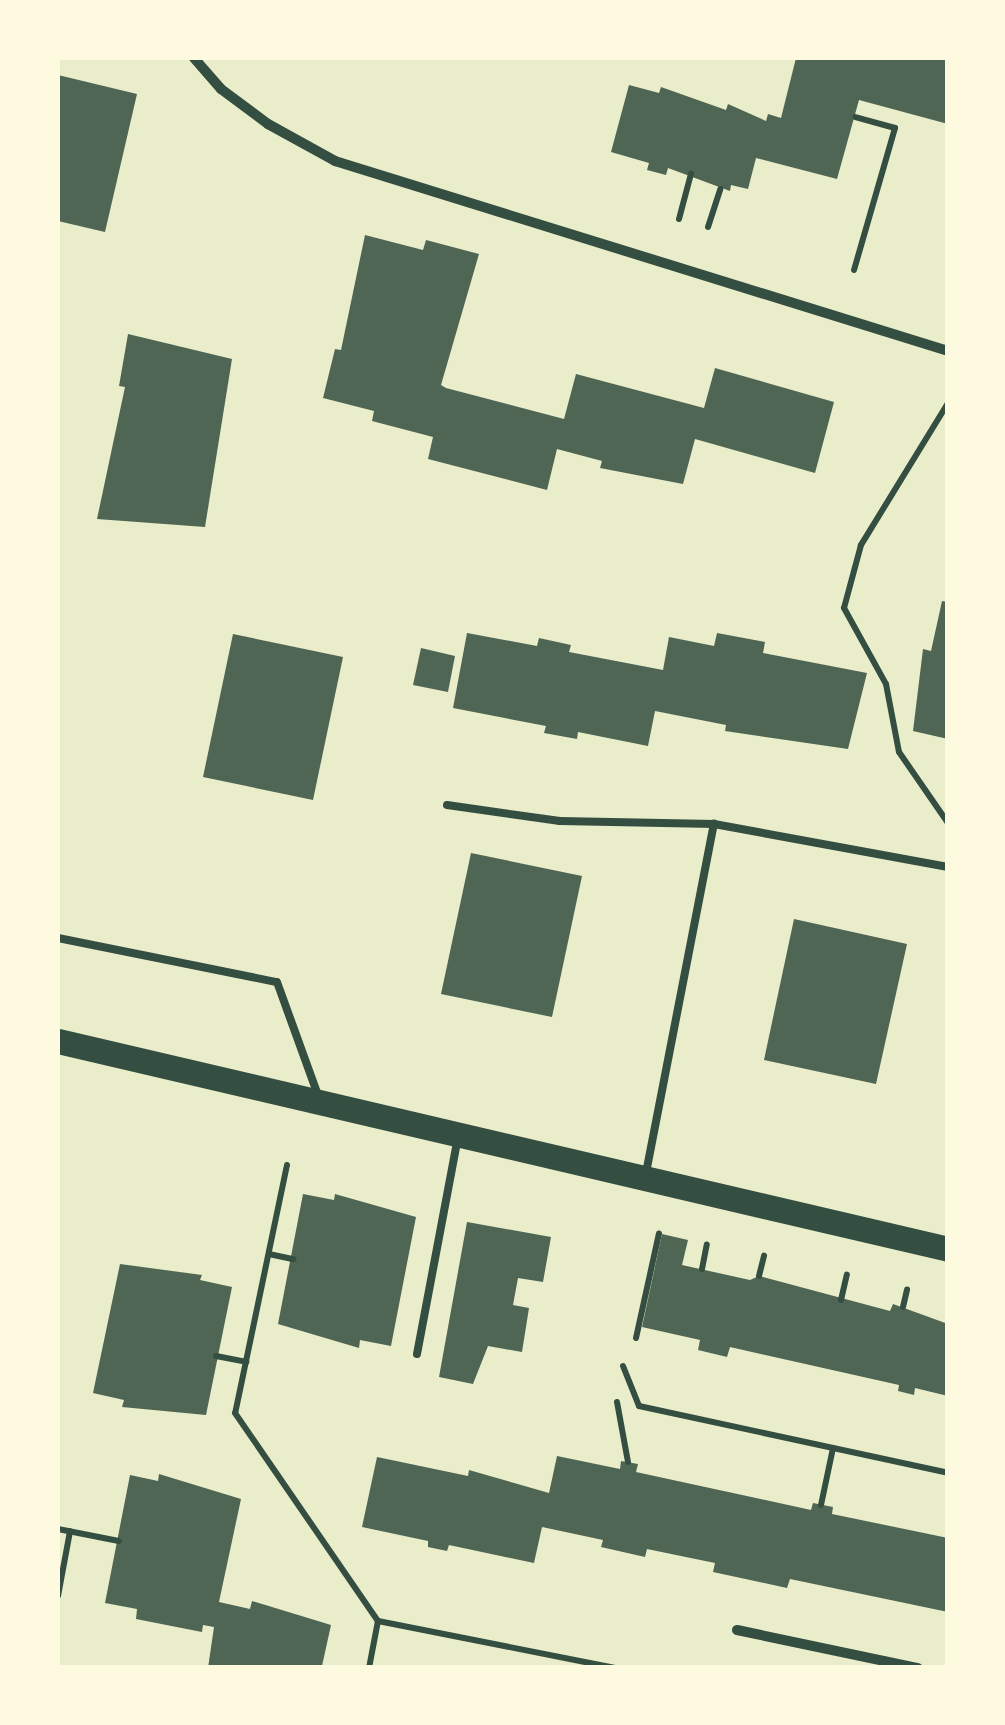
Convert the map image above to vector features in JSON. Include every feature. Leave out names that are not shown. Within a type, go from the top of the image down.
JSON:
[{"type":"main road","points":[[58,1041],[948,1250]]},
{"type":"street","points":[[194,58],[252,113],[334,160],[948,351]]},
{"type":"street","points":[[737,1630],[918,1668]]},
{"type":"lane","points":[[448,805],[560,821],[714,824],[948,867]]},
{"type":"lane","points":[[645,1178],[714,824]]},
{"type":"lane","points":[[58,938],[278,982],[321,1102]]},
{"type":"lane","points":[[417,1354],[458,1134]]},
{"type":"path","points":[[854,270],[895,128],[855,117]]},
{"type":"path","points":[[680,219],[691,174]]},
{"type":"path","points":[[708,228],[720,188]]},
{"type":"path","points":[[948,403],[861,545],[844,608],[886,684],[900,752],[948,823]]},
{"type":"path","points":[[287,1165],[235,1412],[378,1621],[616,1668]]},
{"type":"path","points":[[636,1338],[659,1234]]},
{"type":"path","points":[[702,1269],[707,1244]]},
{"type":"path","points":[[268,1254],[293,1259]]},
{"type":"path","points":[[759,1276],[764,1256]]},
{"type":"path","points":[[841,1300],[847,1275]]},
{"type":"path","points":[[902,1307],[907,1289]]},
{"type":"path","points":[[216,1356],[246,1362]]},
{"type":"path","points":[[623,1366],[639,1406],[948,1472]]},
{"type":"path","points":[[617,1402],[628,1462]]},
{"type":"path","points":[[821,1505],[832,1448]]},
{"type":"path","points":[[58,1529],[119,1541]]},
{"type":"path","points":[[58,1596],[70,1531]]},
{"type":"path","points":[[369,1668],[378,1621]]},
{"type":"building","points":[[796,58],[948,58],[948,124],[859,100],[837,179],[756,158],[748,189],[731,185],[730,191],[668,168],[666,175],[647,170],[649,163],[611,152],[629,85],[659,93],[661,87],[726,110],[728,104],[766,121],[768,114],[781,118]]},
{"type":"building","points":[[58,75],[137,94],[105,232],[58,221]]},
{"type":"building","points":[[365,235],[423,250],[426,240],[479,254],[441,385],[446,388],[564,419],[576,374],[704,408],[715,368],[834,402],[815,473],[695,439],[683,484],[600,468],[602,461],[557,449],[547,490],[428,459],[433,437],[372,421],[374,411],[323,398],[335,349],[341,350]]},
{"type":"building","points":[[128,334],[232,359],[205,527],[97,519],[125,387],[119,386]]},
{"type":"building","points":[[942,601],[948,602],[948,739],[913,731],[923,649],[931,651]]},
{"type":"building","points":[[467,633],[537,646],[539,638],[571,645],[569,652],[663,670],[669,637],[714,646],[717,633],[765,642],[763,653],[867,673],[848,749],[725,731],[726,725],[655,711],[648,746],[578,732],[577,739],[544,733],[546,726],[453,708]]},
{"type":"building","points":[[233,634],[343,657],[313,800],[203,777]]},
{"type":"building","points":[[421,648],[455,656],[448,692],[413,685]]},
{"type":"building","points":[[471,853],[582,876],[552,1017],[441,994]]},
{"type":"building","points":[[794,919],[907,944],[876,1084],[764,1060]]},
{"type":"building","points":[[303,1194],[334,1200],[335,1194],[416,1217],[391,1346],[360,1340],[359,1348],[278,1324]]},
{"type":"building","points":[[467,1222],[551,1237],[543,1282],[518,1278],[513,1305],[529,1308],[522,1352],[488,1346],[473,1384],[439,1377]]},
{"type":"building","points":[[662,1234],[688,1240],[682,1265],[750,1280],[759,1276],[890,1311],[893,1304],[948,1324],[948,1396],[915,1388],[914,1395],[898,1391],[899,1385],[730,1347],[727,1357],[698,1350],[700,1340],[642,1327]]},
{"type":"building","points":[[120,1264],[202,1275],[200,1280],[232,1287],[206,1415],[122,1407],[124,1400],[93,1393]]},
{"type":"building","points":[[557,1456],[620,1469],[621,1461],[638,1464],[636,1472],[811,1510],[813,1503],[833,1507],[832,1514],[948,1538],[948,1612],[790,1579],[787,1588],[713,1572],[715,1563],[647,1549],[645,1557],[601,1547],[603,1540],[542,1527],[534,1563],[449,1545],[447,1551],[428,1547],[428,1541],[362,1527],[377,1457],[468,1476],[469,1470],[549,1493]]},
{"type":"building","points":[[159,1474],[241,1499],[219,1602],[250,1609],[252,1601],[331,1625],[322,1666],[208,1668],[214,1627],[203,1625],[202,1632],[136,1619],[137,1609],[105,1603],[130,1475],[158,1481]]}]
